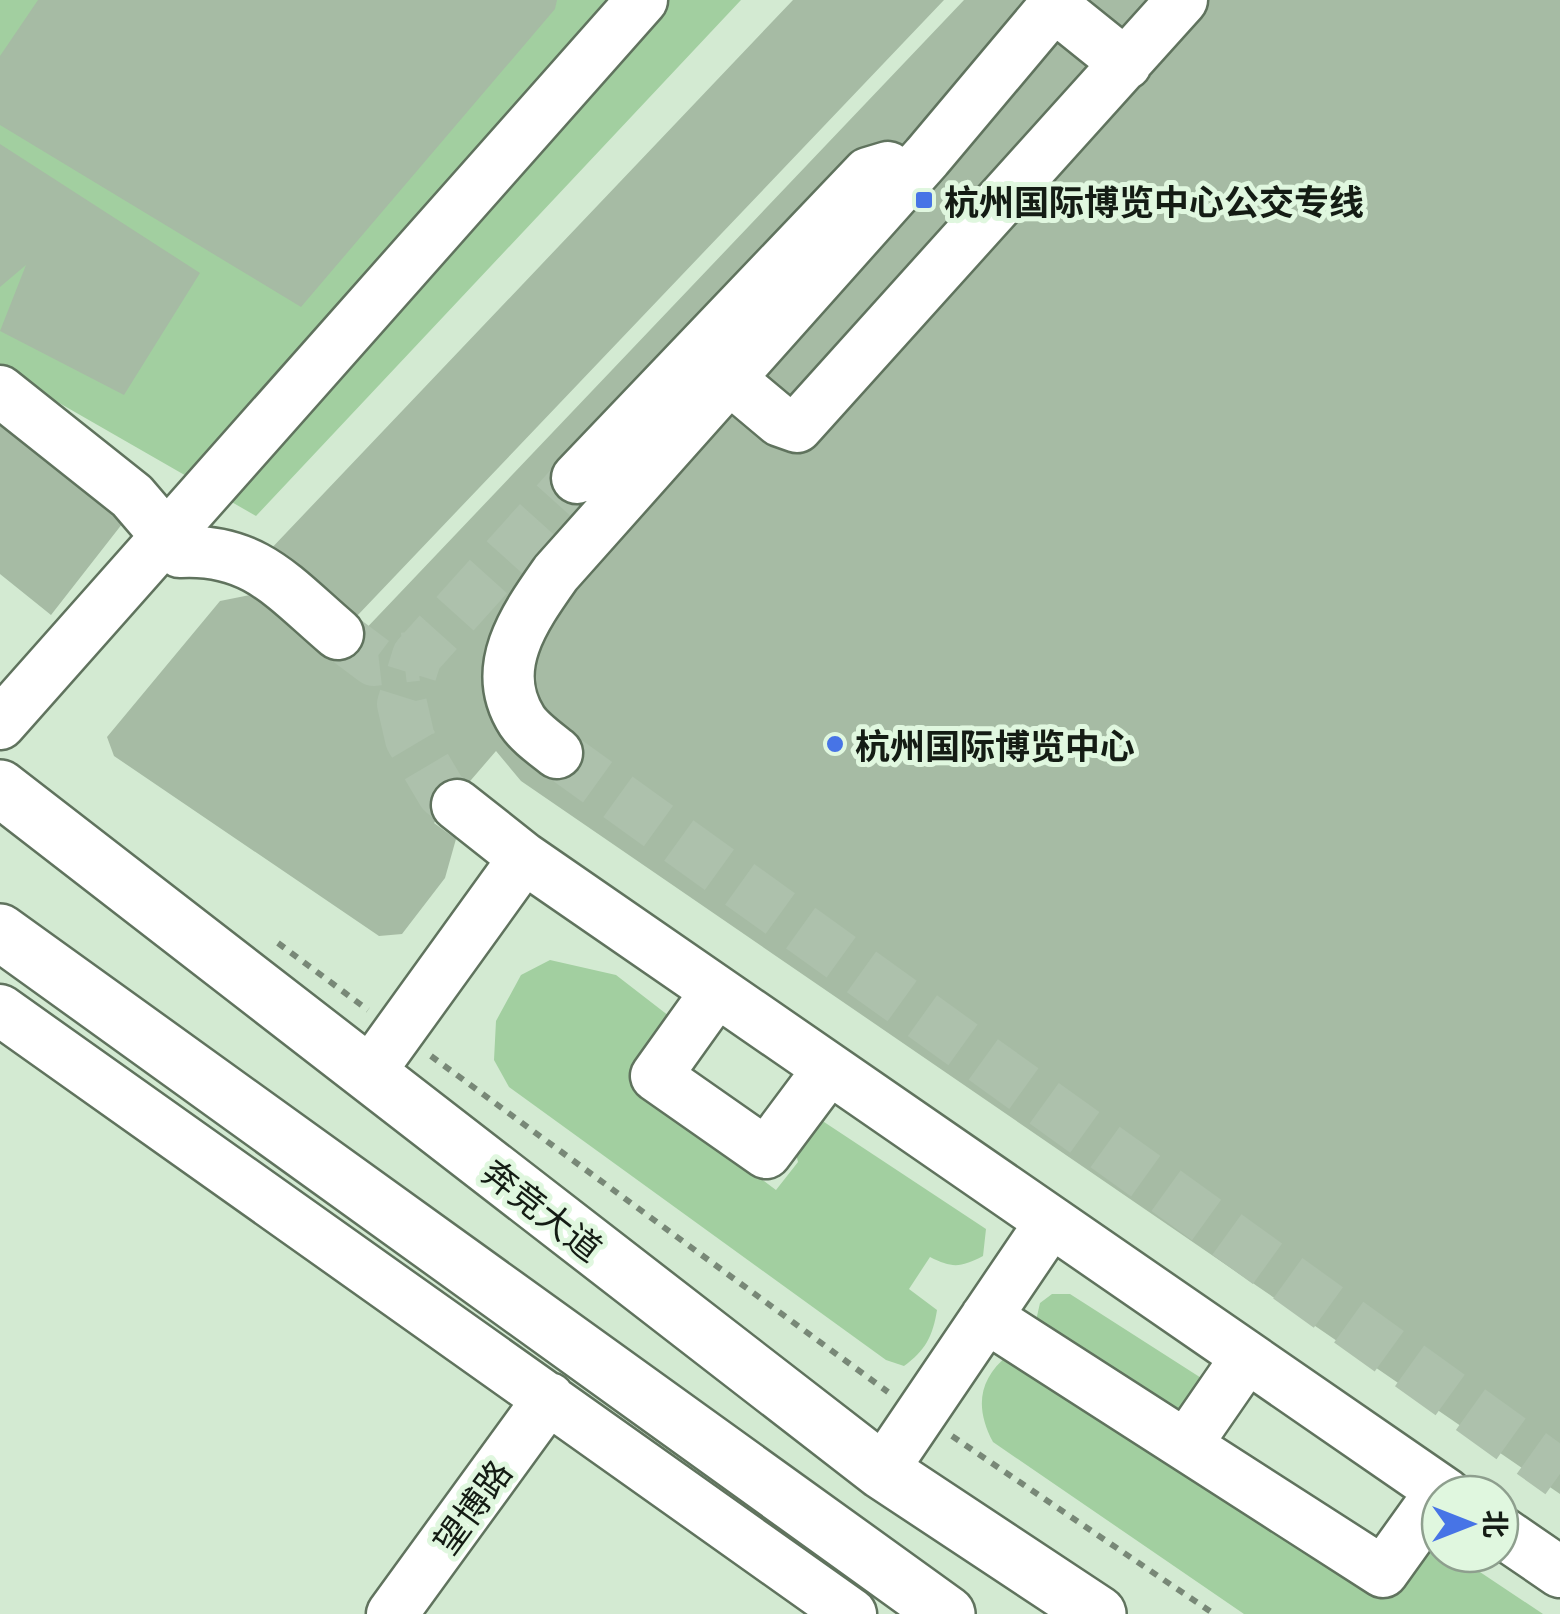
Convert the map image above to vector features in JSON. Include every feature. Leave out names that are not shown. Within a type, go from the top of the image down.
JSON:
[{"type":"main road","name":"奔竞大道","points":[[0,788],[383,1053],[882,1471],[1098,1614]]},
{"type":"main road","points":[[0,932],[947,1614]]},
{"type":"street","points":[[0,724],[642,0]]},
{"type":"street","points":[[730,379],[780,421],[797,427],[1182,0]]},
{"type":"street","points":[[556,753],[522,721],[505,671],[523,620],[556,574],[927,157],[1056,3],[1126,64]]},
{"type":"street","points":[[577,478],[868,173],[927,157]]},
{"type":"street","points":[[0,391],[132,496],[180,552],[207,550],[244,558],[338,634]]},
{"type":"street","points":[[457,805],[524,858],[716,992],[1420,1476]]},
{"type":"street","points":[[383,1053],[524,858]]},
{"type":"street","points":[[716,992],[656,1076],[766,1153],[828,1070]]},
{"type":"street","points":[[0,1010],[851,1614]]},
{"type":"street","points":[[882,1471],[1050,1223]]},
{"type":"street","points":[[986,1317],[1382,1572],[1420,1523]]},
{"type":"street","points":[[1186,1445],[1246,1358]]},
{"type":"street","name":"望博路","points":[[392,1614],[549,1398]]},
{"type":"street","points":[[1520,1545],[1560,1572]]},
{"type":"path","points":[[270,938],[383,1053],[1214,1614]]},
{"type":"green space","points":[[0,0],[741,0],[256,516],[0,369]]},
{"type":"green space","points":[[550,960],[616,975],[669,1016],[631,1082],[776,1190],[798,1162],[794,1145],[818,1118],[986,1229],[983,1256],[956,1265],[930,1257],[909,1289],[937,1310],[923,1349],[904,1366],[886,1360],[509,1087],[494,1060],[496,1021],[521,975]]},
{"type":"green space","points":[[1052,1294],[1070,1294],[1209,1383],[1182,1419],[1035,1325],[1040,1303]]},
{"type":"green space","points":[[1008,1355],[1385,1595],[1420,1553],[1420,1574],[1483,1574],[1543,1614],[1244,1614],[993,1442],[984,1418],[982,1395]]},
{"type":"building","points":[[38,0],[557,0],[555,9],[301,307],[0,125],[0,56]]},
{"type":"building","points":[[793,0],[944,0],[356,617],[267,553]]},
{"type":"building","name":"杭州国际博览中心","points":[[964,0],[1560,0],[1560,1494],[521,781],[496,751],[434,823],[456,839],[445,878],[402,934],[379,936],[114,756],[107,737],[220,601],[250,595],[284,609],[339,657]]},
{"type":"building","points":[[0,144],[200,273],[124,395],[0,331],[26,265],[0,287]]},
{"type":"building","points":[[0,405],[133,510],[51,615],[0,574]]},
{"type":"tunnel","points":[[457,805],[442,793],[410,739],[402,704],[417,656],[577,478]]},
{"type":"tunnel","points":[[338,634],[374,661],[417,656]]},
{"type":"tunnel","points":[[557,753],[1560,1474]]},
{"type":"place","name":"杭州国际博览中心公交专线","points":[[924,200]]},
{"type":"place","name":"杭州国际博览中心","points":[[835,744]]}]
